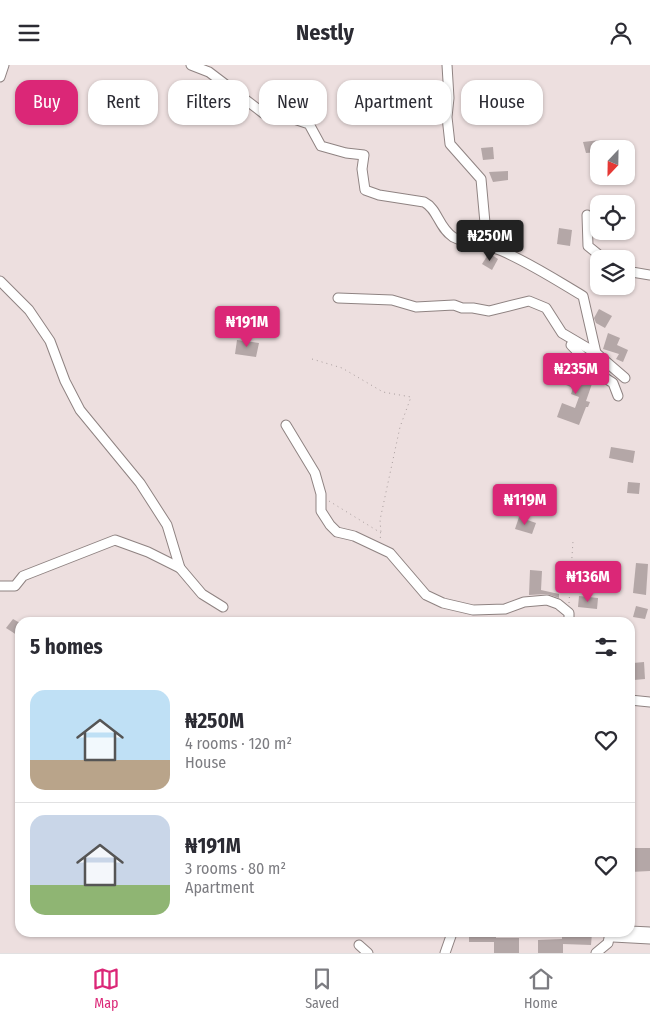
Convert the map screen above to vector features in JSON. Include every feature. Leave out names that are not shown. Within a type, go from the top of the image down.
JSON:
[{"type":"street","points":[[0,77],[4,65]]},
{"type":"street","points":[[191,65],[209,72],[263,113],[288,117],[309,124],[321,146],[346,153],[364,155],[362,169],[365,190],[380,195],[424,203],[430,206],[440,226],[449,233],[464,241],[487,245],[535,266],[583,296],[596,353]]},
{"type":"street","points":[[447,65],[450,98],[447,117],[450,144],[480,179],[487,245]]},
{"type":"street","points":[[587,215],[588,246],[593,250]]},
{"type":"street","points":[[635,272],[650,275]]},
{"type":"street","points":[[0,281],[29,310],[50,341],[65,381],[80,410],[140,483],[156,508],[166,525],[180,568],[202,595],[224,607]]},
{"type":"street","points":[[338,298],[392,300],[416,307],[454,305],[462,308],[490,311],[529,301],[546,308],[562,333],[596,353],[625,378]]},
{"type":"street","points":[[557,326],[560,335],[599,374],[613,383],[618,396]]},
{"type":"street","points":[[286,425],[315,473],[321,494],[322,511],[337,532],[354,536],[390,553],[400,562],[426,595],[443,603],[473,610],[505,609],[534,600],[548,600],[558,604],[568,617]]},
{"type":"street","points":[[0,586],[15,586],[23,576],[115,541],[148,552],[180,568]]},
{"type":"street","points":[[635,700],[650,702]]},
{"type":"street","points":[[635,931],[650,932]]},
{"type":"street","points":[[445,953],[451,937]]},
{"type":"street","points":[[596,953],[608,943],[610,937]]},
{"type":"street","points":[[634,937],[650,939]]},
{"type":"street","points":[[359,945],[368,953]]},
{"type":"path","points":[[312,359],[342,368],[383,392],[411,397],[400,427],[380,520],[380,549]]},
{"type":"path","points":[[321,494],[381,533]]},
{"type":"path","points":[[569,617],[573,541]]},
{"type":"building","points":[[590,141],[590,153],[586,153],[583,142]]},
{"type":"building","points":[[493,147],[494,159],[483,160],[481,148]]},
{"type":"building","points":[[508,171],[508,180],[493,182],[489,172]]},
{"type":"building","points":[[559,228],[572,230],[570,246],[557,244]]},
{"type":"building","points":[[489,253],[498,259],[492,270],[482,264]]},
{"type":"building","points":[[599,309],[612,316],[605,328],[596,323],[594,318]]},
{"type":"building","points":[[608,333],[620,338],[617,345],[628,350],[623,362],[616,359],[619,354],[603,349]]},
{"type":"building","points":[[237,340],[259,343],[256,357],[235,354]]},
{"type":"building","points":[[563,366],[580,374],[581,370],[589,373],[594,378],[586,401],[590,402],[579,425],[557,417],[562,403],[575,408],[579,397],[571,394],[573,388],[566,385],[568,378],[560,375]]},
{"type":"building","points":[[611,447],[635,451],[633,463],[609,458]]},
{"type":"building","points":[[628,482],[640,483],[639,494],[627,493]]},
{"type":"building","points":[[519,517],[536,523],[532,534],[515,529]]},
{"type":"building","points":[[636,563],[648,564],[646,595],[633,593]]},
{"type":"building","points":[[530,570],[542,571],[541,590],[559,594],[559,598],[547,594],[529,595]]},
{"type":"building","points":[[579,596],[598,598],[597,609],[578,607]]},
{"type":"building","points":[[636,606],[648,609],[645,619],[633,617]]},
{"type":"building","points":[[13,619],[15,620],[15,634],[6,628]]},
{"type":"building","points":[[644,662],[645,679],[635,680],[635,663]]},
{"type":"building","points":[[635,848],[650,848],[650,871],[635,872]]},
{"type":"building","points":[[469,937],[519,938],[519,953],[494,953],[494,942],[469,942]]},
{"type":"building","points":[[562,937],[592,937],[591,945],[563,944],[563,953],[538,953],[538,940],[562,939]]}]
